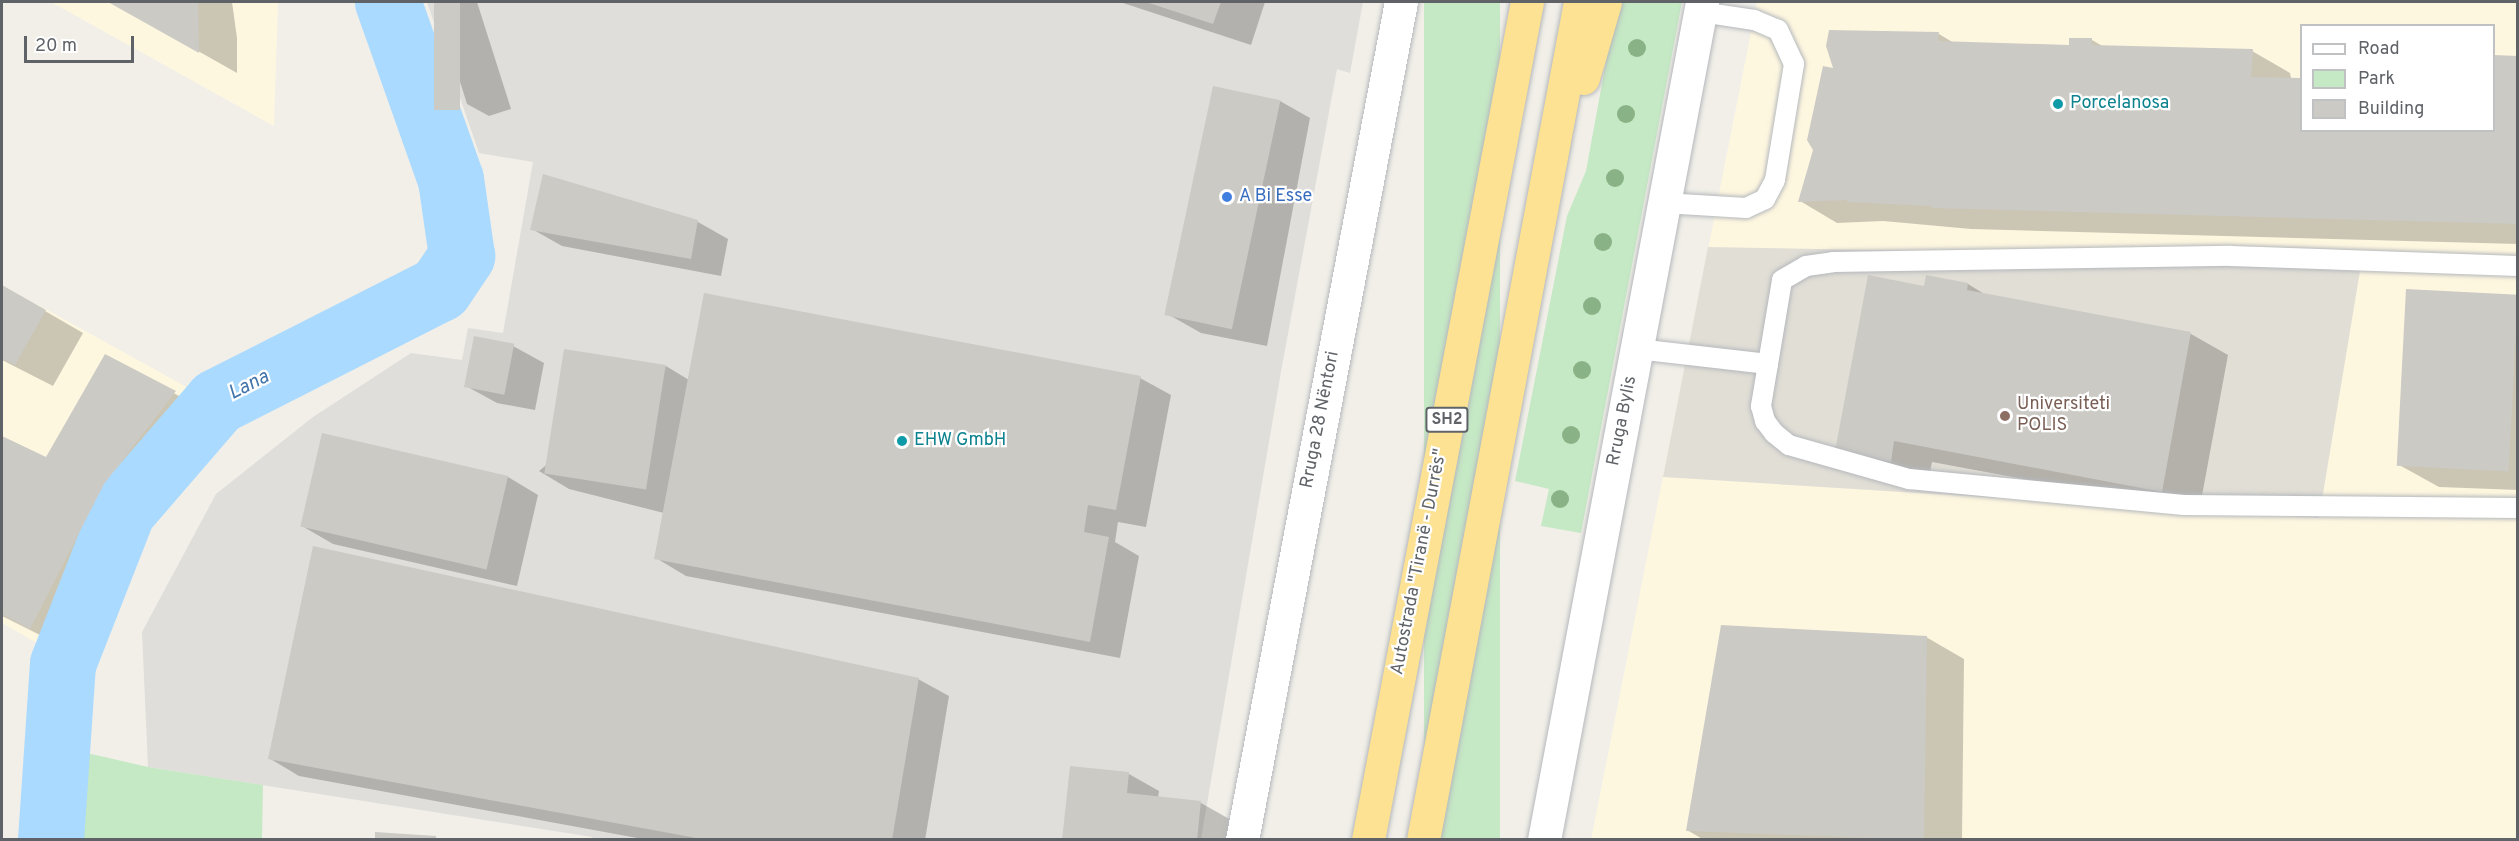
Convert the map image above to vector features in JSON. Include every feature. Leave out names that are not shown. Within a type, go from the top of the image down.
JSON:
[{"type":"highway","name":"Autostrada \"Tiranë - Durrës\"","points":[[1368,840],[1527,2]]},
{"type":"highway","points":[[1423,840],[1580,2]]},
{"type":"highway","points":[[1542,202],[1605,2]]},
{"type":"main road","name":"Rruga 28 Nëntori","points":[[1242,840],[1401,2]]},
{"type":"main road","name":"Rruga Bylis","points":[[1544,840],[1702,7]]},
{"type":"lane","points":[[1664,203],[1746,208],[1765,199],[1775,180],[1794,64],[1778,30],[1754,20],[1702,7]]},
{"type":"lane","points":[[2517,266],[2230,256],[1833,262],[1806,266],[1782,280],[1761,406],[1765,421],[1774,433],[1789,445],[1909,479],[2184,505],[2517,508]]},
{"type":"lane","points":[[1637,349],[1768,364]]},
{"type":"shaded area","points":[[51,2],[278,2],[274,126]]},
{"type":"shaded area","points":[[427,2],[1363,2],[1350,73],[1337,69],[1282,366],[1201,839],[592,839],[592,837],[148,767],[142,632],[216,494],[313,417],[411,353],[462,360],[468,328],[503,333],[533,162],[479,153]]},
{"type":"shaded area","points":[[1757,2],[2517,2],[2517,839],[1591,840]]},
{"type":"shaded area","name":"Universiteti POLIS","points":[[1708,247],[2362,259],[2319,518],[1663,477]]},
{"type":"shaded area","points":[[2,285],[192,390],[114,485],[39,644],[2,623]]},
{"type":"green space","points":[[1424,2],[1500,2],[1500,840],[1424,840]]},
{"type":"green space","points":[[1617,2],[1682,2],[1581,533],[1541,526],[1549,489],[1515,481],[1567,216],[1586,171]]},
{"type":"green space","points":[[87,753],[148,767],[263,785],[262,839],[80,839]]},
{"type":"building","points":[[108,2],[198,2],[199,53]]},
{"type":"building","points":[[434,2],[460,2],[460,110],[434,110]]},
{"type":"building","points":[[1146,2],[1221,2],[1213,24]]},
{"type":"building","name":"Porcelanosa","points":[[1829,30],[1939,32],[1938,41],[2069,45],[2069,38],[2092,38],[2092,45],[2253,49],[2251,77],[2300,78],[2300,132],[2495,132],[2495,55],[2518,56],[2518,224],[1932,208],[1931,206],[1847,202],[1847,200],[1798,202],[1813,150],[1807,140],[1823,66],[1833,68],[1826,46]]},
{"type":"building","name":"A Bi Esse","points":[[1213,86],[1280,100],[1232,329],[1164,315]]},
{"type":"building","points":[[543,174],[698,220],[691,259],[530,230]]},
{"type":"building","points":[[1868,275],[1924,286],[1926,275],[1968,283],[1967,290],[2191,332],[2162,492],[1894,441],[1891,462],[1835,451]]},
{"type":"building","points":[[2,285],[46,310],[15,365],[2,359]]},
{"type":"building","points":[[2406,289],[2518,295],[2509,472],[2397,466]]},
{"type":"building","name":"EHW GmbH","points":[[704,293],[1141,376],[1116,510],[1088,505],[1084,532],[1109,537],[1090,642],[654,559]]},
{"type":"building","points":[[474,336],[514,344],[504,395],[464,387]]},
{"type":"building","points":[[564,349],[666,365],[646,490],[544,473]]},
{"type":"building","points":[[105,354],[176,391],[104,484],[30,629],[2,614],[2,436],[46,457]]},
{"type":"building","points":[[322,433],[508,476],[487,570],[300,527]]},
{"type":"building","points":[[313,546],[919,678],[892,840],[707,840],[268,759]]},
{"type":"building","points":[[1721,625],[1927,636],[1924,840],[1686,831]]},
{"type":"building","points":[[1070,766],[1129,772],[1127,793],[1201,801],[1197,840],[1062,840]]},
{"type":"building","points":[[375,832],[436,836],[436,840],[375,840]]},
{"type":"waterway","name":"Lana","points":[[51,840],[63,664],[123,511],[217,402],[440,289],[462,256],[451,180],[388,2]]},
{"type":"place","name":"Porcelanosa","points":[[2058,104]]},
{"type":"place","name":"A Bi Esse","points":[[1227,197]]},
{"type":"place","name":"Universiteti POLIS","points":[[2005,416]]},
{"type":"place","name":"EHW GmbH","points":[[902,441]]}]
